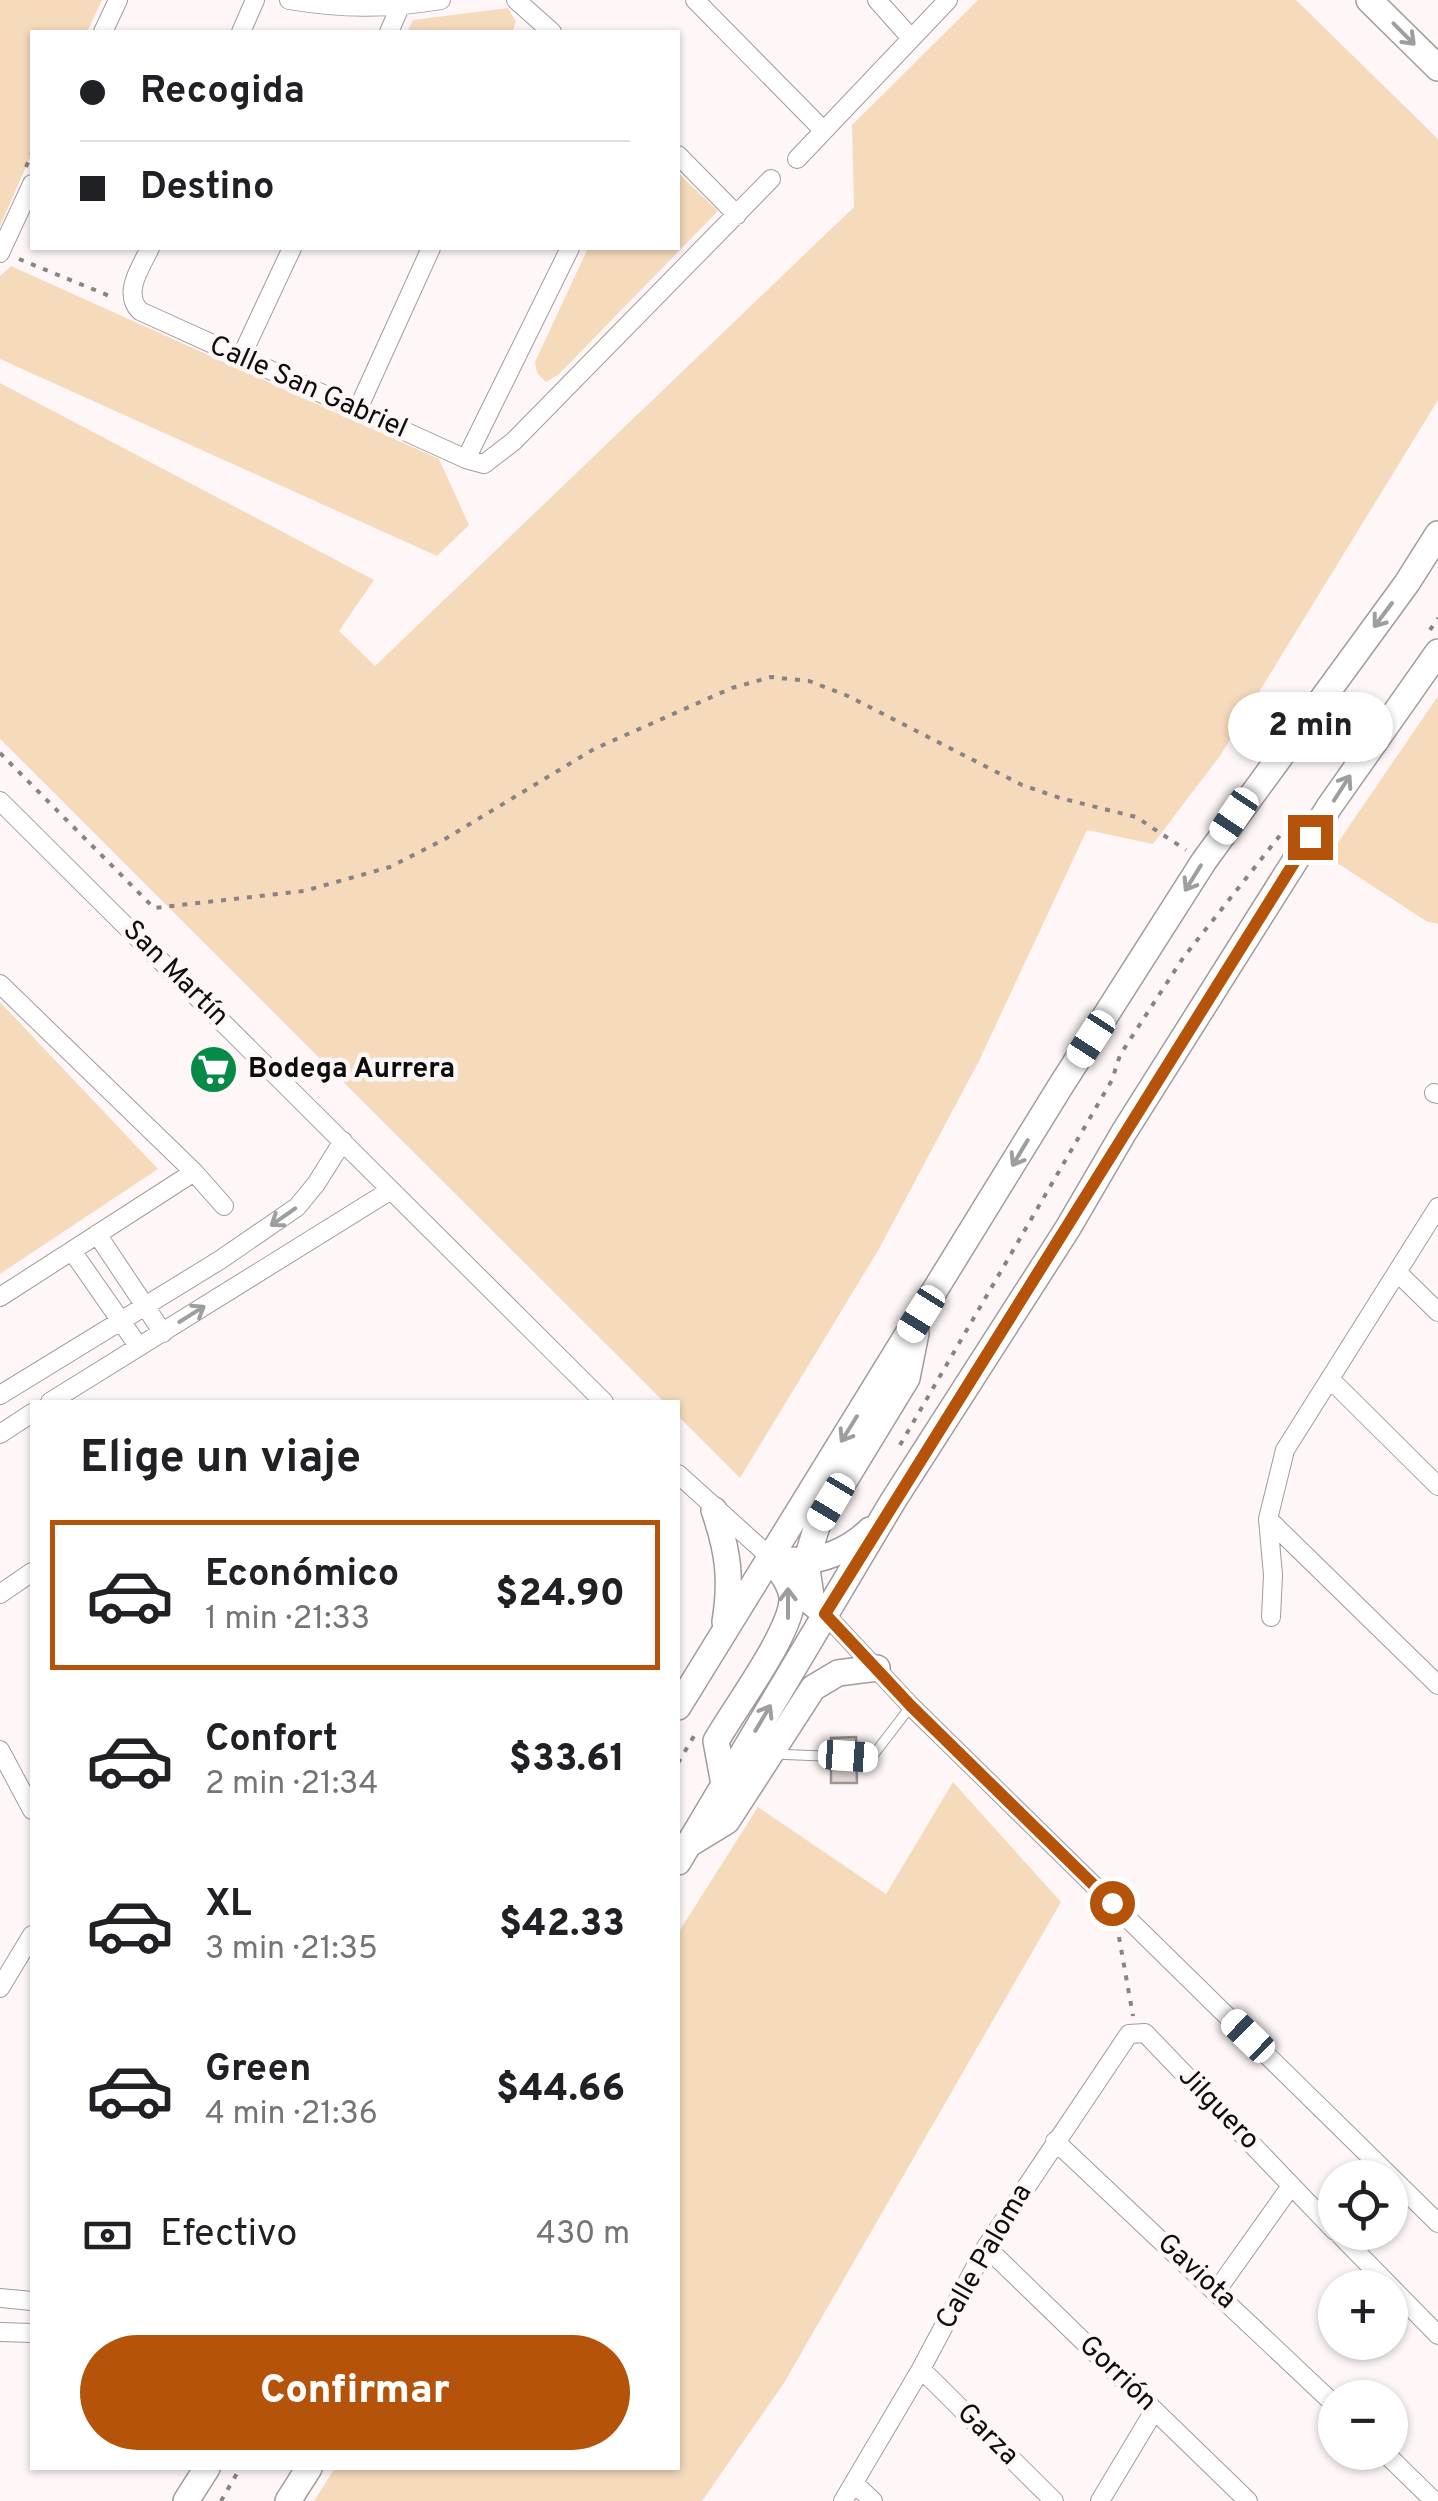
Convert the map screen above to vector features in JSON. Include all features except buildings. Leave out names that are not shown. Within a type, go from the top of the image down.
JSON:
[{"type":"main road","points":[[1369,0],[1438,68]]},
{"type":"main road","points":[[680,1704],[1204,861],[1407,583],[1438,534]]},
{"type":"main road","points":[[682,1854],[878,1522],[1329,808],[1438,652]]},
{"type":"main road","points":[[825,1614],[812,1603],[806,1562],[817,1526],[907,1378],[921,1314]]},
{"type":"main road","points":[[831,1502],[833,1520],[849,1533],[878,1522]]},
{"type":"main road","points":[[714,1510],[728,1550],[730,1590],[724,1631]]},
{"type":"main road","points":[[769,1556],[806,1562],[824,1558],[858,1542],[878,1522]]},
{"type":"main road","points":[[724,1784],[716,1741],[788,1623],[790,1588],[769,1556]]},
{"type":"main road","points":[[682,1854],[726,1821],[813,1688],[838,1673],[876,1668]]},
{"type":"main road","points":[[186,2501],[206,2470]]},
{"type":"main road","points":[[288,2501],[308,2470]]},
{"type":"street","points":[[104,30],[118,0]]},
{"type":"street","points":[[242,30],[255,0]]},
{"type":"street","points":[[289,0],[337,8],[400,7],[438,0]]},
{"type":"street","points":[[516,0],[533,25]]},
{"type":"street","points":[[695,0],[823,130]]},
{"type":"street","points":[[877,0],[910,37]]},
{"type":"street","points":[[797,159],[948,0]]},
{"type":"street","points":[[390,30],[400,7]]},
{"type":"street","points":[[680,156],[737,215]]},
{"type":"street","points":[[475,462],[514,441],[771,179]]},
{"type":"street","points":[[0,252],[30,188]]},
{"type":"street","points":[[135,306],[133,286],[149,250]]},
{"type":"street","points":[[241,357],[291,250]]},
{"type":"street","points":[[357,411],[431,250]]},
{"type":"street","points":[[475,462],[569,250]]},
{"type":"street","name":"Calle San Gabriel","points":[[135,306],[475,462]]},
{"type":"street","name":"San Martín","points":[[0,801],[602,1400]]},
{"type":"street","points":[[0,984],[194,1172],[224,1206]]},
{"type":"street","points":[[0,1394],[220,1260],[297,1207],[343,1141]]},
{"type":"street","points":[[0,1297],[194,1172]]},
{"type":"street","points":[[53,1400],[391,1190]]},
{"type":"street","points":[[1271,1617],[1273,1575],[1268,1519],[1274,1482],[1285,1450],[1438,1206]]},
{"type":"street","points":[[98,1234],[162,1333]]},
{"type":"street","points":[[72,1251],[139,1347]]},
{"type":"street","points":[[1397,1272],[1438,1312]]},
{"type":"street","points":[[1330,1379],[1438,1486]]},
{"type":"street","points":[[0,1434],[30,1415]]},
{"type":"street","points":[[680,1476],[769,1556]]},
{"type":"street","points":[[1268,1519],[1438,1685]]},
{"type":"street","points":[[0,1594],[30,1573]]},
{"type":"street","points":[[825,1614],[911,1706],[1438,2224]]},
{"type":"street","points":[[0,1750],[30,1806]]},
{"type":"street","points":[[0,1988],[30,1937]]},
{"type":"street","name":"Calle Paloma","points":[[843,2501],[986,2248],[1124,2038],[1140,2032]]},
{"type":"street","name":"Jilguero","points":[[1140,2032],[1318,2214]]},
{"type":"street","name":"Gaviota","points":[[1055,2141],[1318,2389]]},
{"type":"street","points":[[1216,2290],[1290,2186]]},
{"type":"street","name":"Gorrión","points":[[986,2248],[1248,2501]]},
{"type":"street","name":"Jilguero","points":[[1354,2250],[1438,2335]]},
{"type":"street","points":[[0,2298],[30,2301]]},
{"type":"street","points":[[0,2332],[30,2333]]},
{"type":"street","name":"Garza","points":[[921,2369],[1054,2501]]},
{"type":"street","points":[[1100,2501],[1154,2411]]},
{"type":"street","points":[[1402,2470],[1434,2501]]},
{"type":"street","points":[[854,2482],[873,2501]]},
{"type":"lane","points":[[770,1754],[871,1758],[911,1706]]},
{"type":"path","points":[[0,252],[135,306]]},
{"type":"path","points":[[0,752],[154,908],[177,907],[304,891],[390,867],[446,839],[594,749],[732,688],[771,677],[809,680],[1022,784],[1136,817],[1204,861]]},
{"type":"path","points":[[898,1448],[1112,1080],[1120,1055],[1198,938]]},
{"type":"path","points":[[1112,1903],[1140,2032]]},
{"type":"path","points":[[221,2501],[239,2470]]},
{"type":"shaded area","points":[[0,0],[102,0],[88,30],[30,30],[30,158],[0,226]]},
{"type":"shaded area","points":[[978,0],[1296,0],[1438,139],[1438,400],[1220,756],[1153,844],[1087,830],[979,1061],[879,1249],[740,1478],[680,1418],[680,1400],[662,1400],[0,739],[0,383],[374,580],[339,631],[375,666],[854,207],[852,125]]},
{"type":"shaded area","points":[[508,8],[516,22],[513,30],[408,30],[413,20]]},
{"type":"shaded area","points":[[680,175],[718,211],[680,250]]},
{"type":"shaded area","points":[[587,250],[680,250],[558,375],[546,382],[537,373],[535,362]]},
{"type":"shaded area","points":[[11,266],[439,459],[469,525],[437,556],[0,359],[0,276]]},
{"type":"shaded area","points":[[1438,696],[1438,924],[1426,921],[1328,857]]},
{"type":"shaded area","points":[[0,1002],[158,1169],[0,1274]]},
{"type":"shaded area","points":[[953,1782],[1061,1902],[784,2383],[702,2501],[314,2501],[334,2470],[680,2470],[680,1930],[758,1807],[886,1894]]},
{"type":"place","name":"Bodega Aurrera","points":[[213,1070]]},
{"type":"route","points":[[1112,1903],[911,1706],[825,1614],[1310,837]]}]
